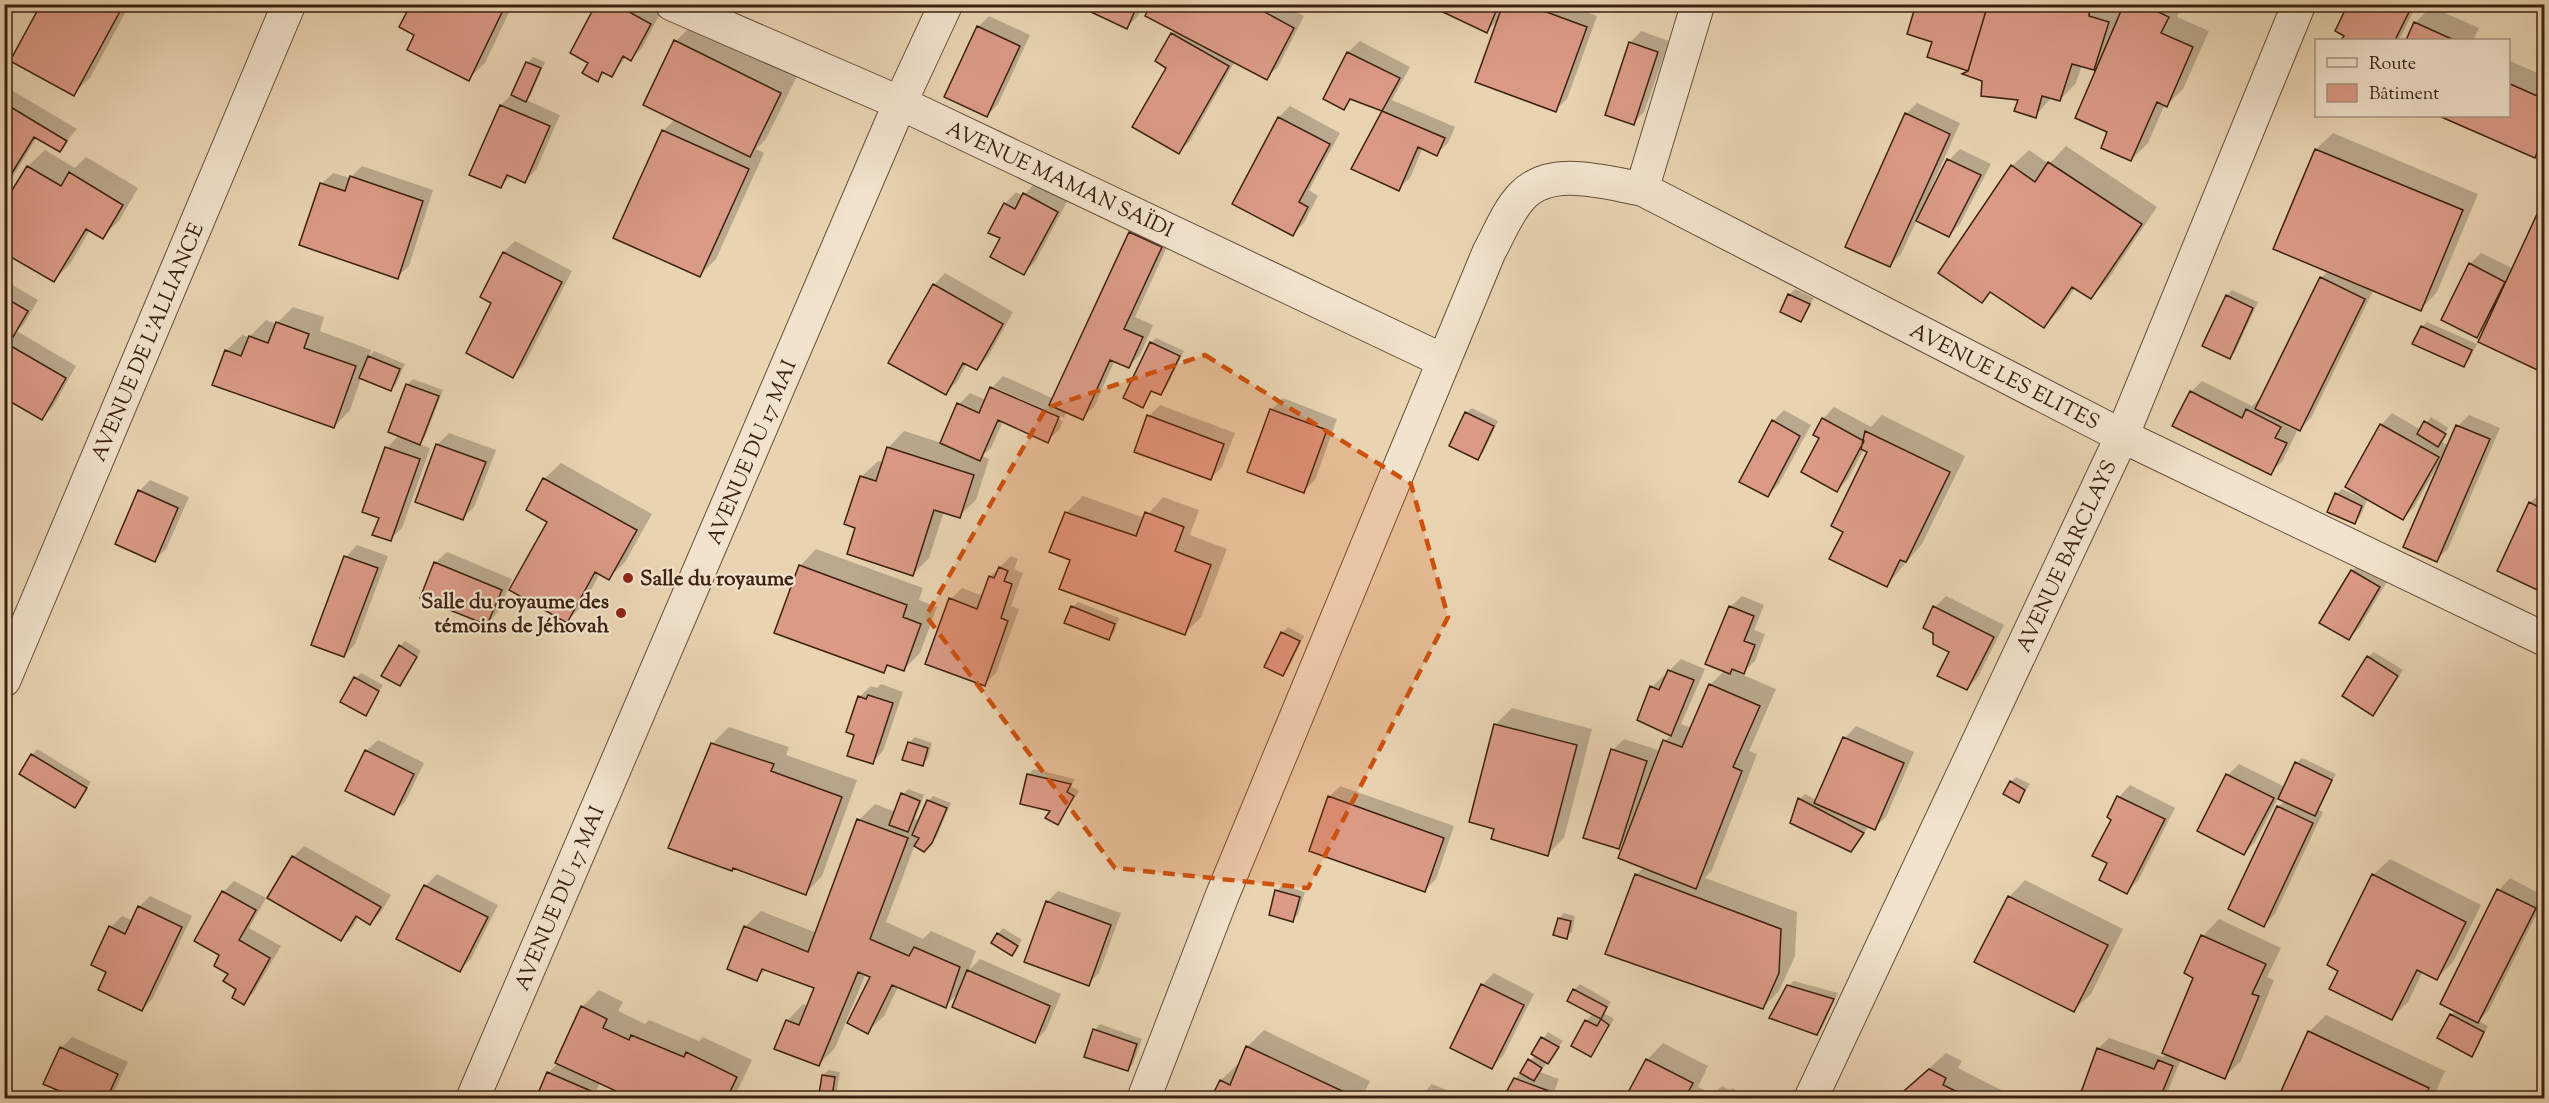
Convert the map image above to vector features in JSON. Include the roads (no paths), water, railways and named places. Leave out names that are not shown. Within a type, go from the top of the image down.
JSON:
[{"type":"street","name":"AVENUE DE L'ALLIANCE","points":[[4,680],[289,4]]},
{"type":"street","name":"AVENUE MAMAN SAÏDI","points":[[672,4],[900,103],[1444,361]]},
{"type":"street","name":"AVENUE DU 17 MAI","points":[[473,1098],[900,103],[946,4]]},
{"type":"street","points":[[1642,189],[1698,4]]},
{"type":"street","name":"AVENUE BARCLAYS","points":[[1811,1098],[2122,436],[2300,4]]},
{"type":"street","name":"AVENUE LES ELITES","points":[[1144,1098],[1222,896],[1489,252],[1507,218],[1523,195],[1546,181],[1582,178],[1642,189],[2122,436],[2544,639]]},
{"type":"place","name":"Salle du royaume","points":[[628,578]]},
{"type":"place","name":"Salle du royaume des témoins de Jéhovah","points":[[621,613]]}]
